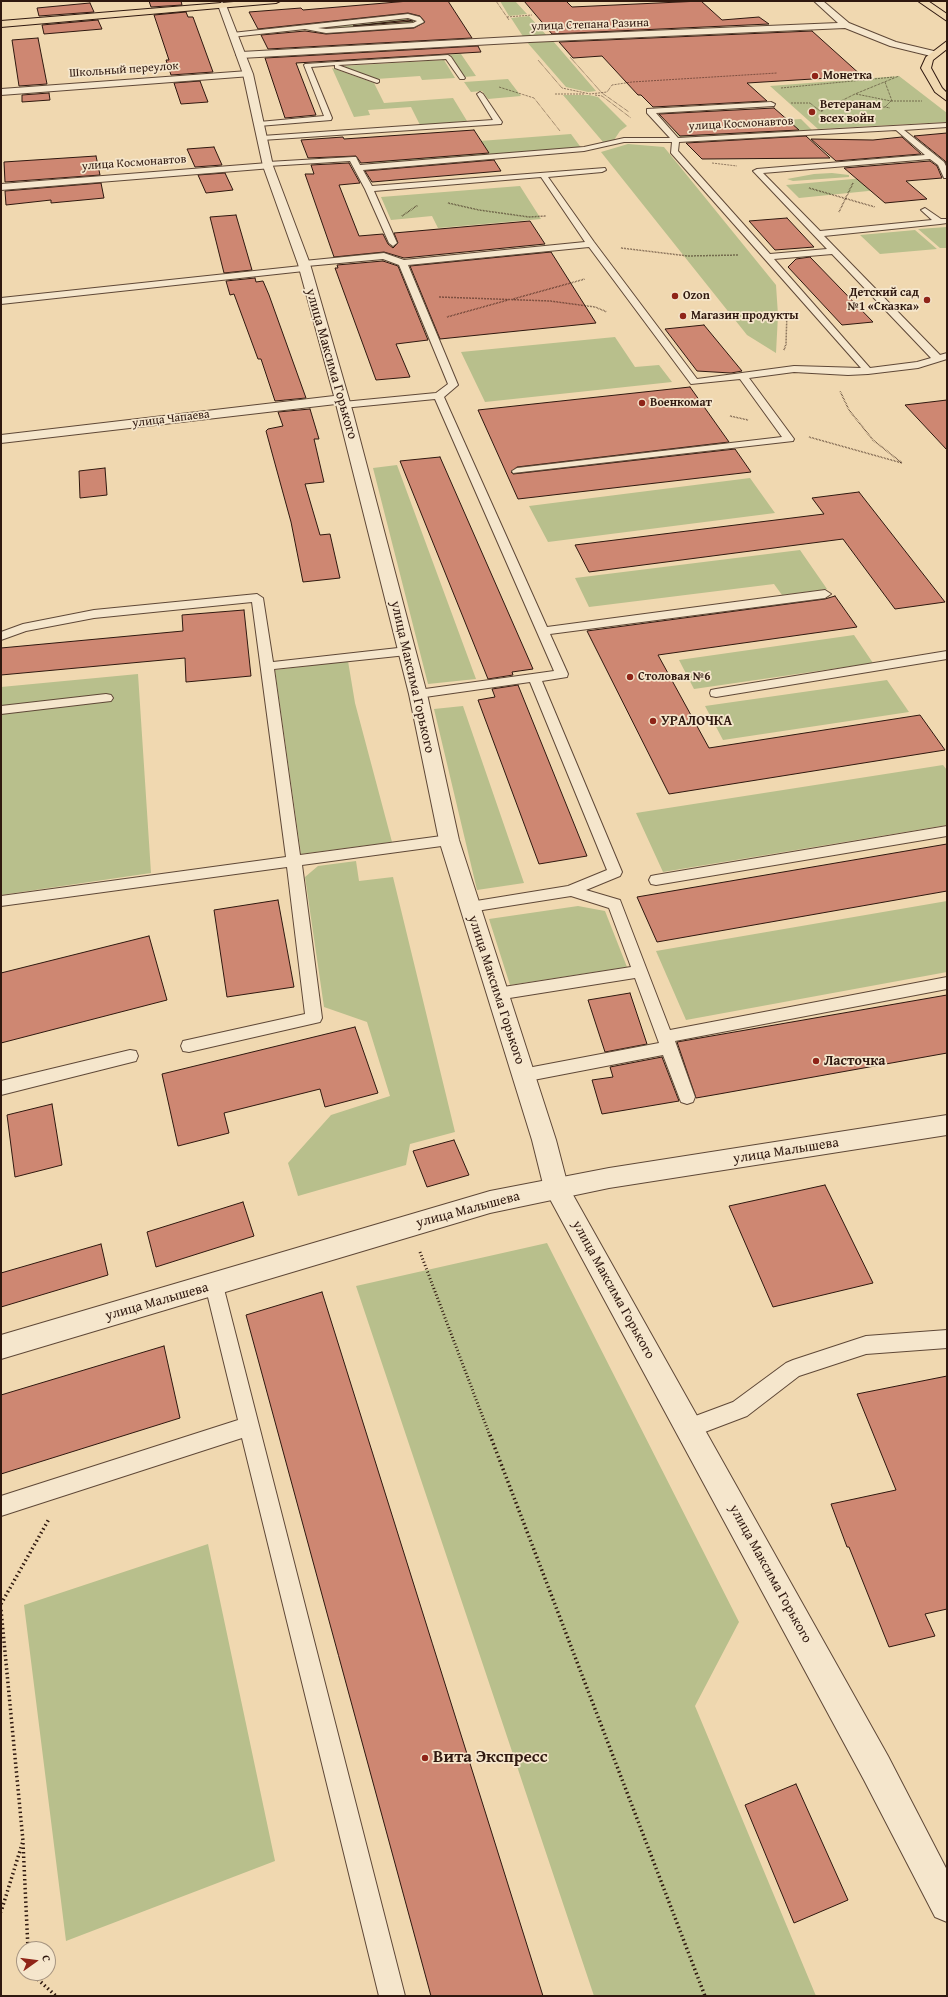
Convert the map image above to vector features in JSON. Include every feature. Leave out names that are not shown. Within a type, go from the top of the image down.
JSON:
[{"type":"main road","points":[[1,24],[221,3],[276,1]]},
{"type":"main road","points":[[922,1],[947,18]]},
{"type":"main road","points":[[943,48],[928,59],[926,68],[938,90],[947,98]]},
{"type":"main road","points":[[926,68],[940,66]]},
{"type":"street","points":[[818,1],[846,25]]},
{"type":"street","name":"улица Максима Горького","points":[[221,3],[248,74],[268,165],[304,266],[346,413],[418,694],[449,840],[544,1140],[556,1188],[876,1768],[947,1905]]},
{"type":"street","name":"улица Степана Разина","points":[[241,54],[521,39],[554,39],[846,25],[893,44],[943,48]]},
{"type":"street","name":"Школьный переулок","points":[[1,92],[248,74]]},
{"type":"street","name":"улица Космонавтов","points":[[1,187],[268,165]]},
{"type":"street","name":"улица Чапаева","points":[[1,439],[342,402]]},
{"type":"street","name":"улица Малышева","points":[[1,1347],[490,1202],[556,1188],[947,1125]]},
{"type":"lane","points":[[232,35],[304,27],[408,16],[418,18],[421,22],[414,25],[326,31],[304,27]]},
{"type":"lane","points":[[261,131],[328,118],[308,65],[448,57],[462,78]]},
{"type":"lane","points":[[330,64],[377,81]]},
{"type":"lane","points":[[261,131],[498,122],[480,94]]},
{"type":"lane","points":[[770,104],[650,111],[676,140],[674,151],[868,371]]},
{"type":"lane","name":"улица Космонавтов","points":[[358,168],[584,149],[624,140],[676,140],[947,125]]},
{"type":"lane","points":[[898,128],[940,164],[947,176]]},
{"type":"lane","points":[[543,175],[590,244],[694,382],[794,370],[848,372],[868,371],[918,365],[942,357],[834,251],[757,171],[932,157]]},
{"type":"lane","points":[[268,165],[353,159],[369,189],[393,242]]},
{"type":"lane","points":[[369,189],[602,170]]},
{"type":"lane","points":[[925,210],[943,222]]},
{"type":"lane","points":[[818,234],[943,222]]},
{"type":"lane","points":[[1,301],[384,256],[403,263],[590,244]]},
{"type":"lane","points":[[766,255],[834,251]]},
{"type":"lane","points":[[342,402],[439,396],[453,385],[403,263]]},
{"type":"lane","points":[[517,471],[790,439],[743,376]]},
{"type":"lane","points":[[418,694],[562,674],[439,396]]},
{"type":"lane","points":[[543,631],[825,594]]},
{"type":"lane","points":[[1,636],[23,628],[94,614],[257,598],[294,861],[314,1018],[189,1046]]},
{"type":"lane","points":[[267,666],[407,652]]},
{"type":"lane","points":[[716,693],[947,655]]},
{"type":"lane","points":[[470,907],[571,891],[615,872],[535,678]]},
{"type":"lane","points":[[1,710],[106,698]]},
{"type":"lane","points":[[656,880],[947,831]]},
{"type":"lane","points":[[1,901],[449,840]]},
{"type":"lane","points":[[571,891],[615,904],[687,1097]]},
{"type":"lane","points":[[497,994],[640,970]]},
{"type":"lane","points":[[523,1075],[947,983]]},
{"type":"lane","points":[[1,1088],[130,1056]]},
{"type":"lane","points":[[214,1285],[392,1996]]},
{"type":"lane","points":[[689,1428],[740,1409],[793,1369],[866,1346],[947,1339]]},
{"type":"lane","points":[[1,1506],[249,1426]]},
{"type":"path","points":[[496,1],[521,39],[562,88],[602,96],[630,118],[657,119]]},
{"type":"path","points":[[506,17],[532,15]]},
{"type":"path","points":[[554,39],[602,93],[631,113],[657,119]]},
{"type":"path","points":[[555,94],[602,93],[607,92],[612,86],[632,82],[777,73]]},
{"type":"path","points":[[781,88],[898,77],[855,94],[820,111]]},
{"type":"path","points":[[462,78],[534,98],[559,131]]},
{"type":"path","points":[[885,82],[891,101]]},
{"type":"path","points":[[855,94],[891,101],[909,102],[928,100]]},
{"type":"path","points":[[885,107],[891,101]]},
{"type":"path","points":[[770,104],[810,103],[820,111],[828,112]]},
{"type":"path","points":[[842,110],[885,107],[902,110],[889,122],[898,128]]},
{"type":"path","points":[[830,232],[863,162]]},
{"type":"path","points":[[409,186],[442,202],[479,210],[529,217],[570,215]]},
{"type":"path","points":[[387,229],[399,218],[432,197]]},
{"type":"path","points":[[590,244],[688,256],[766,255]]},
{"type":"path","points":[[776,267],[784,290],[788,320],[786,344],[782,356]]},
{"type":"path","points":[[428,323],[585,279]]},
{"type":"path","points":[[416,296],[550,301],[595,307],[607,312]]},
{"type":"path","points":[[730,416],[902,463],[873,440],[849,410],[839,390]]},
{"type":"path","points":[[409,1226],[705,1996]]},
{"type":"path","points":[[1,1604],[67,1485]]},
{"type":"path","points":[[1,1610],[23,1841],[28,1941]]},
{"type":"path","points":[[1,1912],[23,1841]]},
{"type":"path","points":[[40,1981],[56,1996]]},
{"type":"green space","points":[[500,1],[515,1],[527,14],[509,16]]},
{"type":"green space","points":[[529,16],[549,38],[524,38],[511,18]]},
{"type":"green space","points":[[407,17],[414,18],[416,21],[410,24],[326,30],[325,27]]},
{"type":"green space","points":[[526,41],[553,41],[596,91],[588,92],[566,87]]},
{"type":"green space","points":[[461,54],[476,76],[464,77],[451,56],[340,61]]},
{"type":"green space","points":[[444,60],[455,78],[422,80],[420,76],[376,79],[343,66]]},
{"type":"green space","points":[[332,68],[374,83],[384,103],[453,98],[467,121],[420,125],[411,107],[368,110],[370,115],[354,117]]},
{"type":"green space","points":[[899,76],[947,113],[947,122],[818,129],[770,86]]},
{"type":"green space","points":[[508,79],[521,96],[488,99],[482,91],[471,92],[464,82]]},
{"type":"green space","points":[[563,95],[589,95],[598,97],[627,126],[620,131],[614,140],[603,142]]},
{"type":"green space","points":[[801,119],[813,131],[681,139],[672,128]]},
{"type":"green space","points":[[571,134],[582,149],[370,165],[368,162],[389,148]]},
{"type":"green space","points":[[628,144],[664,147],[776,285],[778,315],[776,353],[747,335],[601,152]]},
{"type":"green space","points":[[832,173],[849,175],[849,177],[793,181],[787,179],[814,174]]},
{"type":"green space","points":[[864,178],[878,190],[799,198],[786,185]]},
{"type":"green space","points":[[520,186],[541,219],[438,228],[432,216],[391,220],[381,197]]},
{"type":"green space","points":[[947,227],[947,248],[940,248],[918,229]]},
{"type":"green space","points":[[915,230],[937,249],[880,254],[860,235]]},
{"type":"green space","points":[[615,337],[635,367],[659,365],[672,382],[485,402],[461,352]]},
{"type":"green space","points":[[397,465],[476,679],[428,684],[373,468]]},
{"type":"green space","points":[[750,478],[775,513],[548,542],[529,506]]},
{"type":"green space","points":[[800,550],[827,589],[782,595],[774,584],[589,607],[575,578]]},
{"type":"green space","points":[[854,635],[873,663],[694,689],[679,660]]},
{"type":"green space","points":[[348,661],[355,703],[392,842],[301,854],[275,670]]},
{"type":"green space","points":[[138,674],[151,873],[1,895],[1,687]]},
{"type":"green space","points":[[887,680],[909,712],[723,740],[705,706]]},
{"type":"green space","points":[[463,706],[524,883],[477,890],[434,709]]},
{"type":"green space","points":[[943,765],[947,770],[947,825],[663,872],[636,813]]},
{"type":"green space","points":[[356,861],[359,881],[393,877],[455,1132],[410,1144],[406,1165],[298,1196],[288,1163],[331,1115],[390,1096],[367,1022],[324,1007],[305,877],[318,866]]},
{"type":"green space","points":[[947,901],[947,972],[686,1020],[656,951]]},
{"type":"green space","points":[[578,906],[605,911],[627,967],[510,985],[489,919]]},
{"type":"green space","points":[[547,1243],[739,1622],[695,1706],[816,1996],[594,1996],[356,1286]]},
{"type":"green space","points":[[208,1544],[275,1861],[66,1941],[24,1605]]},
{"type":"building","points":[[149,1],[181,1],[182,5],[151,7]]},
{"type":"building","points":[[409,1],[448,1],[472,38],[268,49],[261,35],[305,31],[326,34],[414,28],[425,22],[420,16],[408,13],[258,29],[249,12],[301,8],[303,10]]},
{"type":"building","points":[[524,1],[566,1],[572,7],[701,1],[722,20],[759,17],[769,24],[552,34]]},
{"type":"building","points":[[90,3],[94,12],[39,16],[37,8]]},
{"type":"building","points":[[186,12],[188,17],[193,17],[213,72],[171,75],[166,60],[169,60],[154,15]]},
{"type":"building","points":[[98,20],[102,29],[44,34],[42,25]]},
{"type":"building","points":[[408,20],[413,21],[353,26]]},
{"type":"building","points":[[812,31],[862,76],[747,83],[767,101],[653,107],[641,95],[638,95],[602,56],[573,58],[559,42]]},
{"type":"building","points":[[38,38],[47,84],[19,86],[12,40]]},
{"type":"building","points":[[478,46],[481,52],[296,63],[316,115],[285,118],[265,58]]},
{"type":"building","points":[[200,81],[208,102],[181,104],[174,83]]},
{"type":"building","points":[[49,93],[50,100],[22,102],[22,95]]},
{"type":"building","points":[[774,108],[799,130],[680,136],[659,114]]},
{"type":"building","points":[[474,130],[489,153],[361,163],[356,156],[308,158],[301,140],[343,137],[344,139]]},
{"type":"building","points":[[947,133],[947,165],[945,161],[914,136]]},
{"type":"building","points":[[806,136],[830,158],[702,159],[686,143]]},
{"type":"building","points":[[902,137],[921,154],[836,161],[811,139],[873,140]]},
{"type":"building","points":[[214,147],[222,165],[195,167],[187,149]]},
{"type":"building","points":[[96,156],[100,175],[5,182],[4,162]]},
{"type":"building","points":[[494,160],[501,171],[372,182],[365,171]]},
{"type":"building","points":[[930,161],[937,166],[942,178],[906,181],[927,199],[885,203],[844,168]]},
{"type":"building","points":[[349,163],[360,183],[339,185],[359,236],[383,234],[388,244],[393,248],[398,243],[394,233],[530,221],[545,244],[404,258],[384,252],[334,257],[305,174],[314,174],[311,165]]},
{"type":"building","points":[[225,173],[233,190],[206,193],[198,175]]},
{"type":"building","points":[[101,183],[104,198],[51,203],[51,200],[6,205],[5,191]]},
{"type":"building","points":[[236,215],[252,270],[224,273],[210,217]]},
{"type":"building","points":[[787,218],[814,247],[775,250],[749,221]]},
{"type":"building","points":[[551,252],[596,323],[440,339],[410,266]]},
{"type":"building","points":[[810,257],[873,322],[842,325],[788,267],[796,259]]},
{"type":"building","points":[[383,261],[398,266],[428,340],[396,344],[410,377],[376,380],[335,268],[338,268],[337,265]]},
{"type":"building","points":[[255,278],[256,282],[263,281],[269,295],[306,398],[275,401],[261,359],[258,359],[234,294],[230,295],[226,281]]},
{"type":"building","points":[[704,325],[742,371],[731,373],[697,371],[665,329]]},
{"type":"building","points":[[690,387],[729,442],[517,467],[511,472],[513,474],[735,449],[751,472],[518,499],[478,410]]},
{"type":"building","points":[[947,400],[947,450],[905,405]]},
{"type":"building","points":[[310,409],[319,439],[314,439],[324,482],[305,484],[320,535],[330,534],[340,578],[303,582],[291,522],[266,431],[268,429],[283,426],[278,412]]},
{"type":"building","points":[[440,457],[533,669],[512,672],[513,675],[488,679],[400,461]]},
{"type":"building","points":[[105,468],[107,495],[80,498],[79,471]]},
{"type":"building","points":[[859,492],[945,602],[895,609],[843,539],[589,572],[575,545],[824,514],[812,498]]},
{"type":"building","points":[[835,596],[857,627],[658,655],[709,748],[920,715],[945,750],[669,794],[587,631],[825,599]]},
{"type":"building","points":[[244,610],[251,676],[186,682],[185,658],[1,675],[1,648],[183,631],[182,615]]},
{"type":"building","points":[[518,685],[587,856],[539,864],[478,700],[495,697],[492,689]]},
{"type":"building","points":[[947,844],[947,891],[657,942],[637,897]]},
{"type":"building","points":[[278,900],[294,987],[227,997],[214,910]]},
{"type":"building","points":[[149,936],[167,1000],[1,1043],[1,973]]},
{"type":"building","points":[[630,993],[647,1044],[605,1052],[588,1000]]},
{"type":"building","points":[[947,995],[947,1053],[719,1094],[696,1098],[677,1042]]},
{"type":"building","points":[[355,1027],[378,1093],[325,1107],[320,1089],[224,1113],[229,1133],[178,1146],[162,1074]]},
{"type":"building","points":[[662,1057],[679,1101],[602,1114],[592,1080],[613,1077],[610,1067]]},
{"type":"building","points":[[52,1104],[62,1165],[15,1177],[7,1115]]},
{"type":"building","points":[[454,1140],[469,1175],[427,1187],[413,1151]]},
{"type":"building","points":[[825,1185],[873,1283],[773,1307],[729,1206]]},
{"type":"building","points":[[243,1202],[254,1236],[156,1267],[147,1232]]},
{"type":"building","points":[[101,1244],[108,1275],[1,1307],[1,1273]]},
{"type":"building","points":[[322,1292],[543,1996],[431,1996],[246,1315]]},
{"type":"building","points":[[164,1346],[180,1418],[1,1474],[1,1395]]},
{"type":"building","points":[[947,1376],[947,1609],[925,1614],[935,1636],[889,1647],[849,1547],[847,1547],[831,1504],[896,1490],[857,1394]]},
{"type":"building","points":[[796,1784],[848,1900],[794,1923],[745,1805]]},
{"type":"place","name":"Монетка","points":[[815,76]]},
{"type":"place","name":"Ветеранам всех войн","points":[[812,112]]},
{"type":"place","name":"Ozon","points":[[675,296]]},
{"type":"place","name":"Детский сад №1 «Сказка»","points":[[927,300]]},
{"type":"place","name":"Магазин продукты","points":[[683,316]]},
{"type":"place","name":"Военкомат","points":[[642,403]]},
{"type":"place","name":"Столовая №6","points":[[630,677]]},
{"type":"place","name":"УРАЛОЧКА","points":[[653,721]]},
{"type":"place","name":"Ласточка","points":[[816,1061]]},
{"type":"place","name":"Вита Экспресс","points":[[425,1758]]}]
